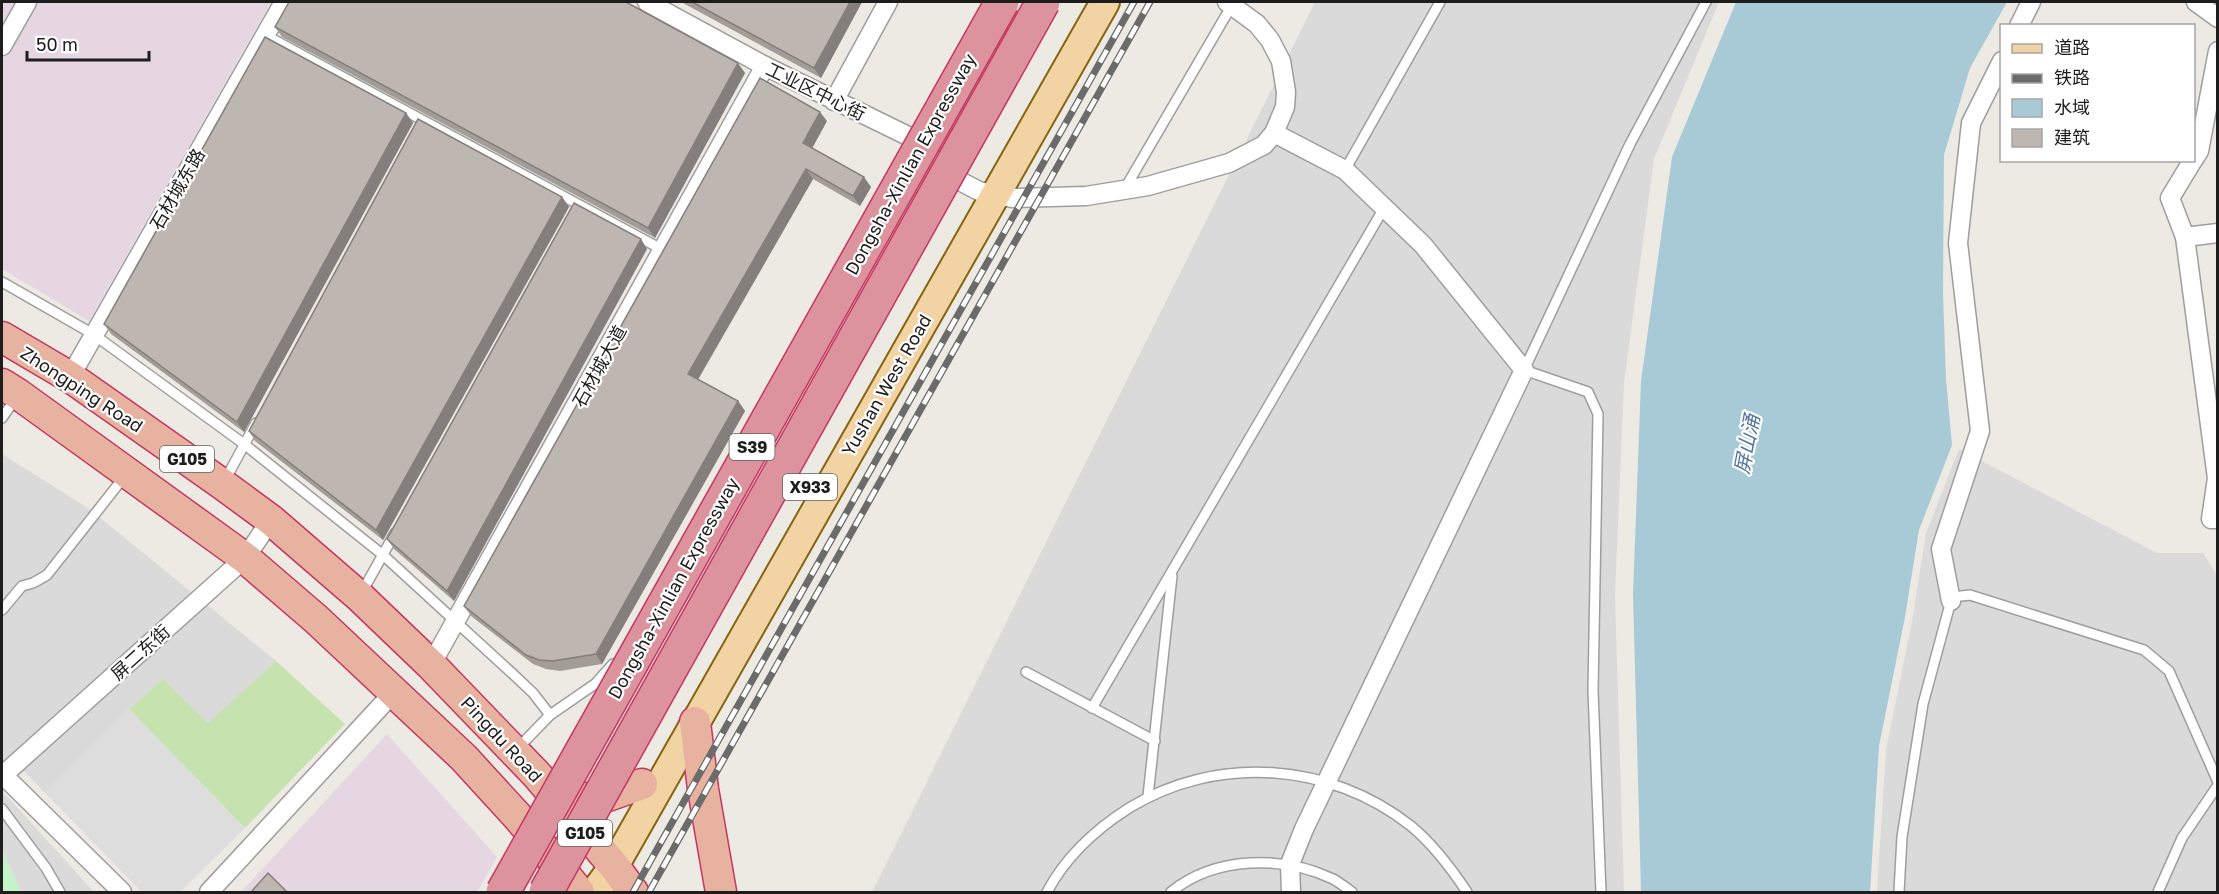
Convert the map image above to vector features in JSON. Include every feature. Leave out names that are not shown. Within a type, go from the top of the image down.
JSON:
[{"type":"highway","name":"Dongsha-Xinlian Expressway","points":[[502,892],[1002,2]]},
{"type":"highway","name":"Dongsha-Xinlian Expressway","points":[[546,892],[1043,2]]},
{"type":"highway","name":"Zhongping Road","points":[[2,337],[70,377],[222,484],[271,520],[360,597]]},
{"type":"highway","name":"G105","points":[[10,389],[245,558],[316,619],[464,758],[518,817],[579,892]]},
{"type":"highway","name":"Pingdu Road","points":[[360,597],[431,664],[515,751],[633,892]]},
{"type":"highway","points":[[695,722],[703,789],[721,892]]},
{"type":"highway","points":[[537,775],[579,798],[602,798],[642,784]]},
{"type":"main road","name":"Yushan West Road","points":[[595,892],[607,859],[642,784],[1098,2]]},
{"type":"main road","name":"Yushan West Road","points":[[585,892],[586,883],[607,859],[695,722],[986,193]]},
{"type":"street","points":[[2,46],[27,2]]},
{"type":"street","name":"石材城东路","points":[[70,377],[284,2]]},
{"type":"street","name":"工业区中心街","points":[[647,2],[834,101],[905,142],[952,177],[986,193]]},
{"type":"street","points":[[834,101],[888,2]]},
{"type":"street","points":[[2020,24],[2031,2]]},
{"type":"street","points":[[2196,2],[2217,18]]},
{"type":"street","points":[[986,193],[1012,198],[1086,196],[1124,191],[1229,163],[1264,146],[1274,133],[1285,107],[1286,92],[1281,61],[1270,40],[1257,24],[1230,3]]},
{"type":"street","points":[[2195,157],[2199,151],[2217,51]]},
{"type":"street","points":[[1951,601],[1941,549],[1980,431],[1958,243],[1971,123],[2000,63]]},
{"type":"street","name":"石材城大道","points":[[431,664],[765,66]]},
{"type":"street","points":[[1274,133],[1345,170],[1423,245],[1524,370],[1290,864],[1291,892]]},
{"type":"street","points":[[2192,162],[2170,198],[2185,237],[2217,478],[2211,519],[2217,519]]},
{"type":"street","points":[[2185,237],[2217,233]]},
{"type":"street","name":"屏二东街","points":[[2,776],[245,558],[271,520]]},
{"type":"street","points":[[208,892],[393,693]]},
{"type":"street","points":[[2,776],[122,892]]},
{"type":"lane","points":[[1345,170],[1440,2]]},
{"type":"lane","points":[[1602,892],[1593,691],[1598,414],[1588,392],[1524,370],[1630,144],[1706,2]]},
{"type":"lane","points":[[1124,191],[1230,3]]},
{"type":"lane","points":[[265,35],[663,250]]},
{"type":"lane","points":[[416,130],[422,120]]},
{"type":"lane","points":[[572,214],[578,204]]},
{"type":"lane","points":[[1092,708],[1384,208]]},
{"type":"lane","points":[[2,282],[93,334],[244,444],[383,555],[526,687],[549,715]]},
{"type":"lane","points":[[2,418],[10,389]]},
{"type":"lane","points":[[222,484],[261,412]]},
{"type":"lane","points":[[2,609],[22,586],[47,575],[128,472]]},
{"type":"lane","points":[[360,597],[400,524]]},
{"type":"lane","points":[[1149,796],[1172,571]]},
{"type":"lane","points":[[1899,892],[1902,837],[1923,704],[1952,597],[1970,595],[2144,650],[2169,670],[2217,784],[2182,837],[2158,892]]},
{"type":"lane","points":[[515,751],[549,715],[595,684],[609,670],[615,659]]},
{"type":"lane","points":[[1026,672],[1155,741]]},
{"type":"lane","points":[[1047,892],[1078,849],[1111,819],[1149,796],[1183,783],[1218,774],[1255,771],[1292,774],[1328,782],[1372,800],[1412,827],[1446,861],[1467,892]]},
{"type":"lane","points":[[2,809],[46,868],[60,892]]},
{"type":"lane","points":[[1171,892],[1210,871],[1249,862],[1290,864],[1334,879],[1352,892]]},
{"type":"shaded area","points":[[2,2],[271,2],[89,321],[2,269]]},
{"type":"shaded area","points":[[1315,2],[1719,2],[1654,159],[1624,383],[1615,596],[1624,892],[872,892]]},
{"type":"shaded area","points":[[1959,449],[2157,553],[2203,553],[2218,576],[2217,892],[1877,892],[1886,750],[1912,621],[1926,533]]},
{"type":"shaded area","points":[[2,454],[88,508],[276,661],[208,724],[163,679],[129,709],[45,793],[24,771],[3,792],[94,892],[21,892],[2,850]]},
{"type":"shaded area","points":[[129,709],[245,828],[180,892],[142,892],[45,793]]},
{"type":"shaded area","points":[[387,734],[497,857],[477,892],[241,892]]},
{"type":"green space","points":[[276,661],[345,724],[245,828],[129,709],[163,679],[208,723]]},
{"type":"green space","points":[[2,851],[21,892],[2,892]]},
{"type":"water","name":"屏山涌","points":[[1736,2],[2007,2],[1970,68],[1944,155],[1943,293],[1946,379],[1952,445],[1919,530],[1905,617],[1879,746],[1870,892],[1641,892],[1633,594],[1641,381],[1672,157]]},
{"type":"building","points":[[289,2],[626,2],[738,63],[648,228],[275,27]]},
{"type":"building","points":[[692,2],[850,2],[814,68]]},
{"type":"building","points":[[265,37],[406,113],[237,422],[104,324]]},
{"type":"building","points":[[760,78],[820,112],[803,143],[864,177],[853,196],[806,169],[688,374],[738,401],[596,654],[553,661],[539,660],[526,655],[464,606]]},
{"type":"building","points":[[418,119],[562,197],[376,530],[249,431]]},
{"type":"building","points":[[574,203],[641,239],[447,591],[387,539]]},
{"type":"building","points":[[268,873],[287,892],[251,892]]},
{"type":"railway","points":[[633,892],[1134,2]]},
{"type":"railway","points":[[649,892],[1150,2]]}]
